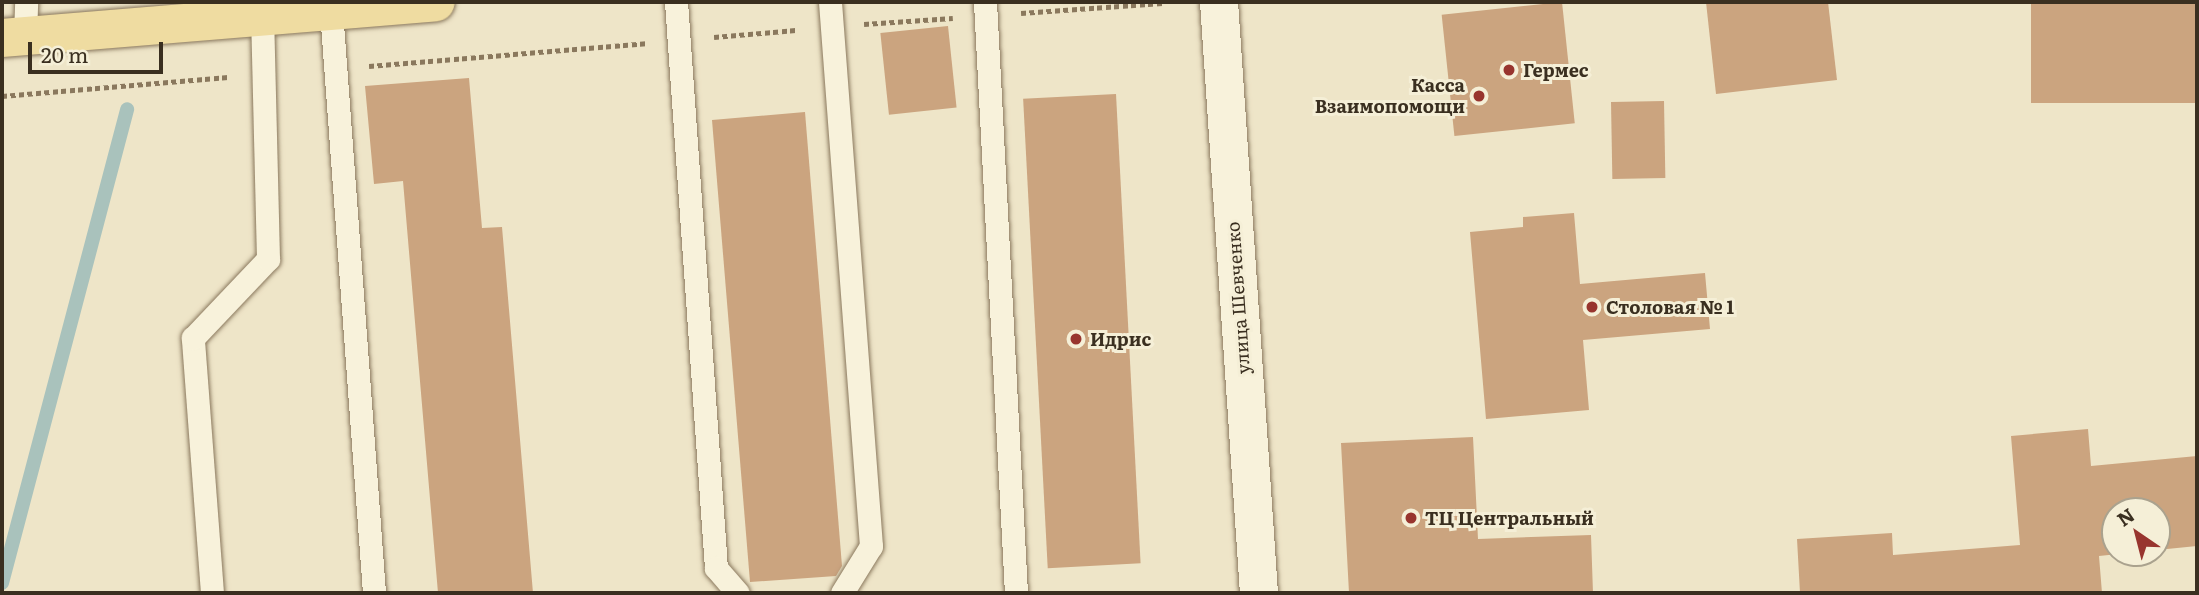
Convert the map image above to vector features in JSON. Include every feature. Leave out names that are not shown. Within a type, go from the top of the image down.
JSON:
[{"type":"main road","points":[[18,25],[262,16],[436,2]]},
{"type":"street","name":"улица Шевченко","points":[[1219,2],[1259,593]]},
{"type":"lane","points":[[676,2],[716,568],[738,593]]},
{"type":"lane","points":[[830,2],[870,546],[842,593]]},
{"type":"lane","points":[[977,9],[1016,593]]},
{"type":"lane","points":[[331,10],[374,593]]},
{"type":"lane","points":[[212,593],[193,338],[268,260],[262,16]]},
{"type":"path","points":[[1011,14],[1163,3]]},
{"type":"path","points":[[335,68],[679,41],[977,9]]},
{"type":"path","points":[[2,96],[264,75]]},
{"type":"building","name":"Гермес","points":[[1562,2],[1575,123],[1454,136],[1442,15]]},
{"type":"building","points":[[1706,2],[1828,2],[1837,80],[1716,94]]},
{"type":"building","points":[[2031,2],[2197,2],[2197,103],[2031,103]]},
{"type":"building","points":[[948,26],[957,108],[889,115],[880,33]]},
{"type":"building","points":[[469,78],[482,228],[502,227],[533,593],[438,593],[403,181],[374,184],[365,86]]},
{"type":"building","points":[[1116,94],[1141,563],[1048,568],[1023,99]]},
{"type":"building","points":[[1664,101],[1665,178],[1612,179],[1611,102]]},
{"type":"building","points":[[805,112],[842,566],[836,576],[750,582],[712,120]]},
{"type":"building","name":"Столовая № 1","points":[[1574,213],[1580,284],[1705,273],[1710,329],[1583,340],[1589,410],[1486,419],[1470,232],[1523,227],[1523,217]]},
{"type":"building","points":[[2088,429],[2091,466],[2197,456],[2197,546],[2171,549],[2171,497],[2101,497],[2099,556],[2102,593],[1800,593],[1797,539],[1892,533],[1893,555],[2020,545],[2011,436]]},
{"type":"building","name":"ТЦ Центральный","points":[[1473,437],[1478,539],[1591,535],[1593,593],[1349,593],[1341,443]]},
{"type":"waterway","points":[[2,583],[127,109]]},
{"type":"place","name":"Гермес","points":[[1509,70]]},
{"type":"place","name":"Касса Взаимопомощи","points":[[1479,96]]},
{"type":"place","name":"Столовая № 1","points":[[1592,307]]},
{"type":"place","name":"Идрис","points":[[1076,339]]},
{"type":"place","name":"ТЦ Центральный","points":[[1411,518]]}]
